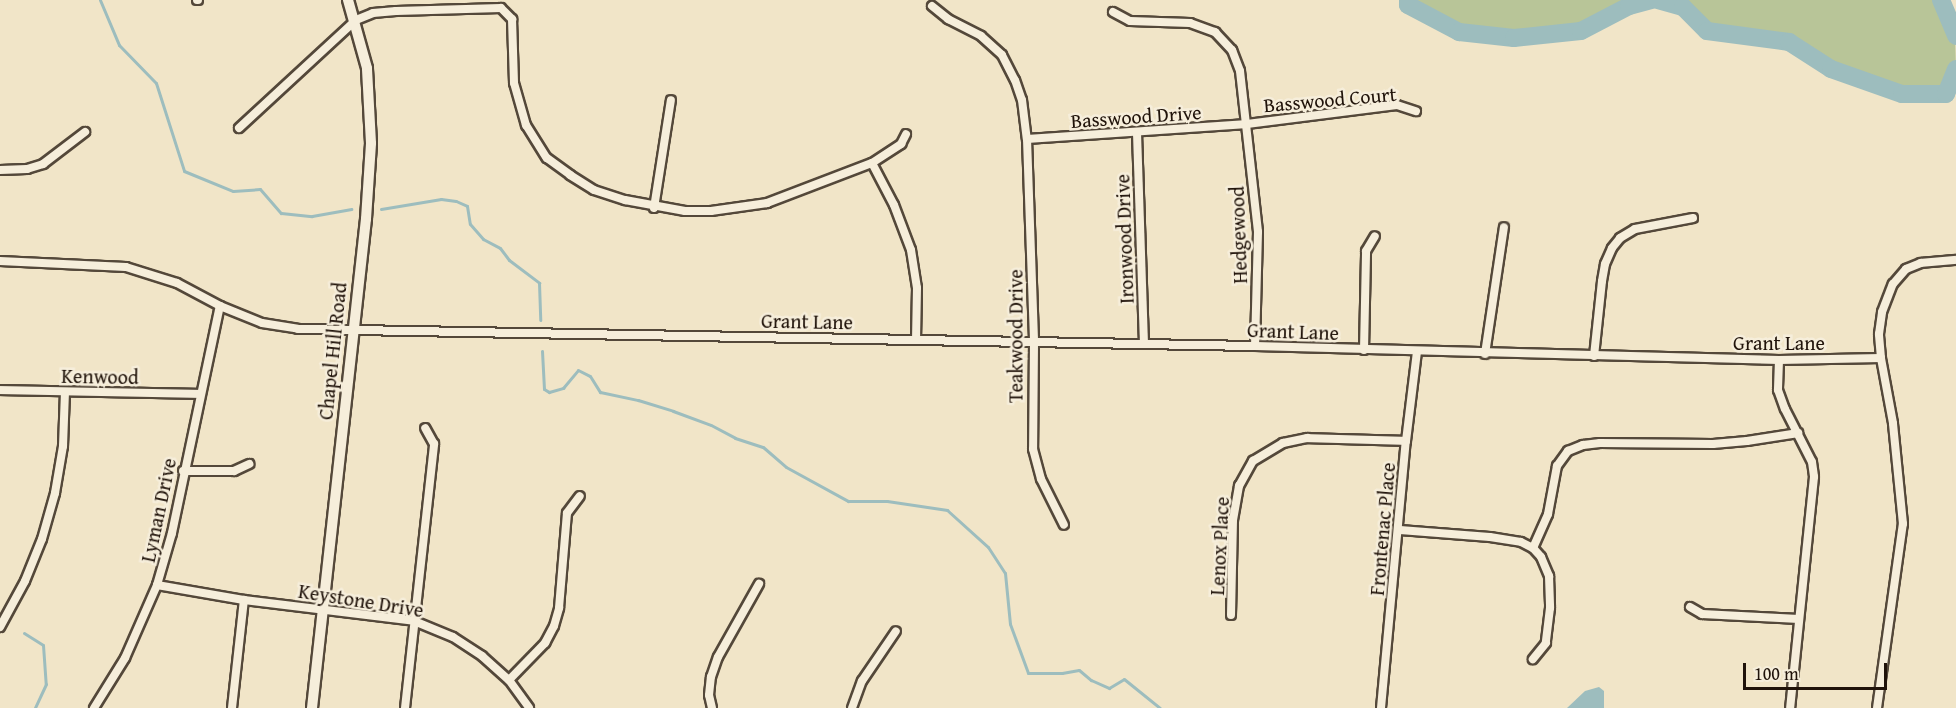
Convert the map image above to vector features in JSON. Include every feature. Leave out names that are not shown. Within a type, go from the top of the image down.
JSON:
[{"type":"street","name":"Chapel Hill Road","points":[[312,708],[352,328],[366,219],[372,130],[367,68],[356,20],[348,0]]},
{"type":"street","name":"Teakwood Drive","points":[[932,6],[948,19],[981,36],[1002,56],[1015,80],[1022,100],[1027,139],[1034,343],[1033,449],[1041,479],[1064,525]]},
{"type":"street","points":[[239,128],[356,20],[373,13],[396,10],[501,8],[512,19],[514,83],[526,125],[547,158],[594,190],[654,208],[711,211],[767,203],[872,163],[901,144],[906,134]]},
{"type":"street","name":"Hedgewood","points":[[1113,12],[1130,21],[1190,23],[1215,32],[1232,50],[1240,71],[1258,232],[1255,346]]},
{"type":"street","points":[[654,208],[672,100]]},
{"type":"street","name":"Basswood Court","points":[[1247,124],[1397,105],[1416,111]]},
{"type":"street","name":"Basswood Drive","points":[[1027,139],[1247,124]]},
{"type":"street","points":[[0,170],[27,169],[43,164],[85,132]]},
{"type":"street","name":"Ironwood Drive","points":[[1137,133],[1144,344]]},
{"type":"street","points":[[872,163],[894,205],[911,250],[917,288],[916,340]]},
{"type":"street","points":[[1594,356],[1602,281],[1605,264],[1612,248],[1620,238],[1635,229],[1693,218]]},
{"type":"street","points":[[1485,354],[1504,227]]},
{"type":"street","points":[[1364,350],[1366,251],[1375,236]]},
{"type":"street","points":[[1877,708],[1903,524],[1894,434],[1881,358],[1879,334],[1882,312],[1893,284],[1906,269],[1921,263],[1956,260]]},
{"type":"street","name":"Grant Lane","points":[[0,261],[126,267],[177,283],[220,306],[262,323],[298,329],[352,328],[1255,346],[1485,354],[1779,360],[1881,358]]},
{"type":"street","name":"Lyman Drive","points":[[94,708],[125,658],[157,585],[172,533],[183,471],[220,306]]},
{"type":"street","name":"Frontenac Place","points":[[1381,708],[1400,530],[1406,441],[1417,352]]},
{"type":"street","points":[[1779,360],[1778,390],[1812,462],[1814,477],[1790,708]]},
{"type":"street","name":"Kenwood","points":[[0,390],[200,394]]},
{"type":"street","points":[[0,627],[25,581],[42,539],[55,493],[63,446],[65,392]]},
{"type":"street","points":[[405,708],[434,444],[425,428]]},
{"type":"street","points":[[1533,548],[1548,514],[1557,466],[1568,451],[1583,445],[1600,443],[1713,444],[1798,433]]},
{"type":"street","name":"Lenox Place","points":[[1231,615],[1233,520],[1239,486],[1253,461],[1283,443],[1307,438],[1406,441]]},
{"type":"street","points":[[183,471],[234,471],[249,464]]},
{"type":"street","points":[[509,680],[545,643],[554,626],[559,608],[567,513],[580,496]]},
{"type":"street","points":[[1400,530],[1500,539],[1521,542],[1533,548],[1541,557],[1550,576],[1550,608],[1546,644],[1533,659]]},
{"type":"street","points":[[712,708],[709,695],[711,677],[718,657],[759,584]]},
{"type":"street","name":"Keystone Drive","points":[[157,585],[244,600],[414,621],[453,637],[482,656],[509,680],[529,708]]},
{"type":"street","points":[[232,708],[244,600]]},
{"type":"street","points":[[1690,607],[1702,614],[1799,619]]},
{"type":"street","points":[[852,708],[862,681],[896,631]]},
{"type":"green space","points":[[1408,0],[1652,0],[1629,6],[1581,31],[1514,38],[1459,32],[1408,5]]},
{"type":"green space","points":[[1658,0],[1941,0],[1955,32],[1956,69],[1946,94],[1900,95],[1861,79],[1850,80],[1841,73],[1808,57],[1789,42],[1707,31],[1683,7]]},
{"type":"water","points":[[1599,687],[1604,691],[1604,708],[1567,708],[1585,691]]},
{"type":"waterway","points":[[100,0],[119,45],[156,83],[184,171],[233,191],[260,189],[281,213],[312,216],[351,209]]},
{"type":"waterway","points":[[1408,0],[1408,5],[1459,32],[1514,38],[1581,31],[1629,6],[1652,0]]},
{"type":"waterway","points":[[1658,0],[1683,7],[1707,31],[1789,42],[1831,69],[1902,94],[1946,94],[1956,69]]},
{"type":"waterway","points":[[1941,0],[1956,36]]},
{"type":"waterway","points":[[381,209],[441,199],[456,201],[467,206],[470,224],[483,239],[500,248],[509,260],[539,283],[540,320]]},
{"type":"waterway","points":[[542,351],[544,389],[549,392],[563,388],[578,370],[590,376],[600,392],[638,400],[673,411],[711,425],[735,438],[763,447],[786,467],[848,501],[887,501],[947,510],[988,547],[1005,573],[1010,624],[1028,673],[1062,673],[1079,670],[1091,680],[1109,688],[1124,679],[1160,708]]},
{"type":"waterway","points":[[24,633],[43,645],[46,684],[35,708]]}]
